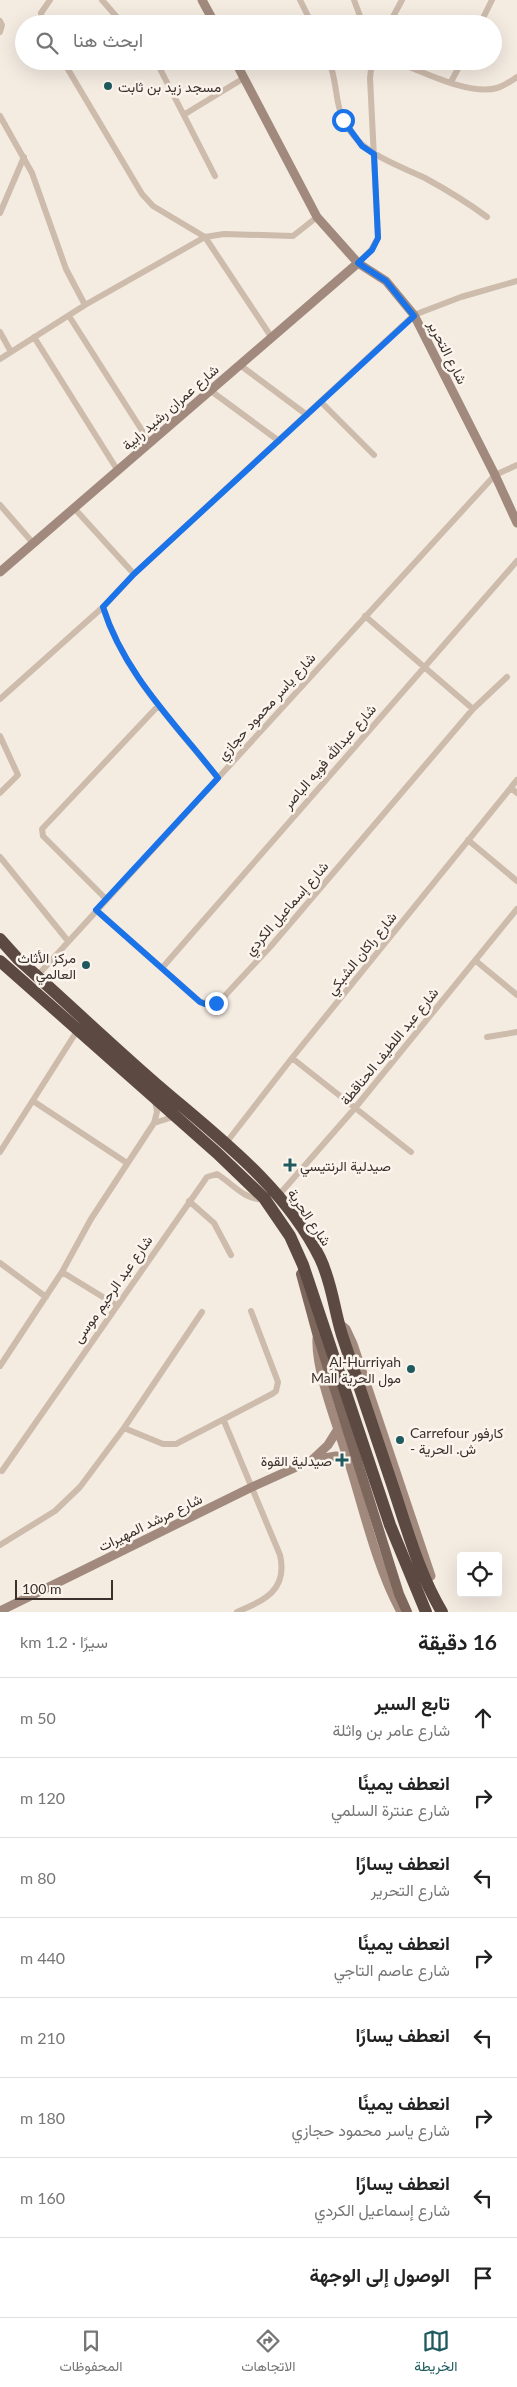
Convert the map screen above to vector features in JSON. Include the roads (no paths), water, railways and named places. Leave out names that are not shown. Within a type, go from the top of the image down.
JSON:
[{"type":"highway","name":"شارع الحرية","points":[[0,940],[154,1082],[226,1143],[278,1196],[320,1259],[330,1284],[338,1322],[413,1547],[430,1591],[442,1612]]},
{"type":"highway","name":"شارع الحرية","points":[[0,961],[77,1031],[176,1116],[264,1198],[290,1236],[303,1265],[390,1525],[426,1612]]},
{"type":"main road","points":[[303,1265],[302,1278],[317,1333],[386,1556],[407,1612]]},
{"type":"street","points":[[42,15],[42,12],[50,0]]},
{"type":"street","points":[[102,0],[115,15]]},
{"type":"street","points":[[202,0],[210,15]]},
{"type":"street","points":[[300,0],[308,15]]},
{"type":"street","points":[[354,0],[360,15]]},
{"type":"street","points":[[394,15],[402,0]]},
{"type":"street","points":[[484,15],[492,0]]},
{"type":"street","points":[[0,21],[2,25],[0,32]]},
{"type":"street","points":[[67,70],[142,194],[153,206],[205,237],[272,338]]},
{"type":"street","points":[[161,70],[215,176]]},
{"type":"street","name":"شارع التحرير","points":[[240,70],[317,217],[358,263],[386,281],[414,316],[495,474],[517,523]]},
{"type":"street","points":[[331,70],[343,120],[362,146],[466,201],[487,217]]},
{"type":"street","points":[[358,263],[372,250],[378,238],[371,70]]},
{"type":"street","points":[[419,70],[451,82],[486,90],[497,88],[517,77]]},
{"type":"street","points":[[451,82],[457,70]]},
{"type":"street","points":[[185,114],[244,78]]},
{"type":"street","points":[[0,116],[24,157],[40,193],[71,280],[85,306]]},
{"type":"street","points":[[0,213],[24,157]]},
{"type":"street","points":[[0,360],[85,306],[205,237],[224,234],[294,236],[317,217]]},
{"type":"street","name":"شارع عمران رشيد رابية","points":[[0,572],[358,263]]},
{"type":"street","points":[[0,699],[103,607],[134,574],[414,316],[461,297],[517,281]]},
{"type":"street","points":[[69,316],[150,443]]},
{"type":"street","points":[[0,332],[11,352]]},
{"type":"street","points":[[34,338],[118,471]]},
{"type":"street","points":[[240,365],[307,415]]},
{"type":"street","points":[[211,391],[279,441]]},
{"type":"street","points":[[321,402],[374,455]]},
{"type":"street","points":[[495,474],[517,466]]},
{"type":"street","name":"شارع ياسر محمود حجازي","points":[[37,976],[495,474]]},
{"type":"street","points":[[0,505],[33,543]]},
{"type":"street","points":[[74,508],[134,574]]},
{"type":"street","name":"شارع عبدالله فويه الباصر","points":[[162,968],[517,561]]},
{"type":"street","points":[[103,607],[110,630],[122,652],[158,706],[218,778]]},
{"type":"street","points":[[365,616],[473,709]]},
{"type":"street","name":"شارع إسماعيل الكردي","points":[[96,910],[200,1002],[212,1004],[220,1001],[271,946],[473,709],[507,677]]},
{"type":"street","points":[[106,899],[43,836],[42,829],[158,706]]},
{"type":"street","points":[[0,736],[18,775],[0,793]]},
{"type":"street","name":"شارع راكان الشبكي","points":[[226,1143],[292,1058],[517,780]]},
{"type":"street","points":[[511,788],[517,793]]},
{"type":"street","points":[[468,840],[517,881]]},
{"type":"street","points":[[0,857],[68,941]]},
{"type":"street","name":"شارع عبد اللطيف الحناقطة","points":[[278,1196],[356,1108],[517,909]]},
{"type":"street","points":[[476,961],[517,996]]},
{"type":"street","points":[[0,1152],[77,1031]]},
{"type":"street","points":[[487,1037],[517,1032]]},
{"type":"street","points":[[292,1058],[411,1152]]},
{"type":"street","points":[[0,1366],[62,1272],[154,1123],[158,1112],[155,1098]]},
{"type":"street","points":[[33,1101],[128,1163]]},
{"type":"street","points":[[154,1123],[176,1116]]},
{"type":"street","name":"شارع عبد الرحيم موسى","points":[[2,1471],[207,1177],[214,1174],[221,1176],[248,1197],[257,1200],[264,1198]]},
{"type":"street","points":[[189,1201],[214,1223],[231,1255]]},
{"type":"street","points":[[0,1264],[46,1296]]},
{"type":"street","points":[[62,1272],[116,1305]]},
{"type":"street","points":[[124,1428],[170,1445],[176,1444],[266,1400],[278,1386],[275,1373],[251,1311]]},
{"type":"street","points":[[0,1545],[35,1525],[69,1499],[92,1472],[124,1428],[202,1312]]},
{"type":"street","points":[[338,1322],[346,1329],[353,1344],[427,1568],[448,1612]]},
{"type":"street","points":[[317,1333],[317,1352],[338,1429],[381,1562],[401,1612]]},
{"type":"street","points":[[224,1421],[280,1555],[284,1570],[280,1580],[270,1594],[260,1602],[237,1612]]},
{"type":"street","name":"شارع مرشد المهيرات","points":[[312,1460],[328,1445],[338,1429]]},
{"type":"street","name":"شارع مرشد المهيرات","points":[[0,1611],[252,1487],[312,1460],[336,1456],[348,1458]]},
{"type":"place","name":"مسجد زيد بن ثابت","points":[[108,86]]},
{"type":"place","name":"مركز الأثاث العالمي","points":[[86,965]]},
{"type":"place","name":"صيدلية الرنتيسي","points":[[290,1165]]},
{"type":"place","name":"ِAl-Hurriyah Mall مول الحرية","points":[[411,1369]]},
{"type":"place","name":"Carrefour كارفور - ش. الحرية","points":[[400,1440]]},
{"type":"place","name":"صيدلية القوة","points":[[342,1460]]}]
